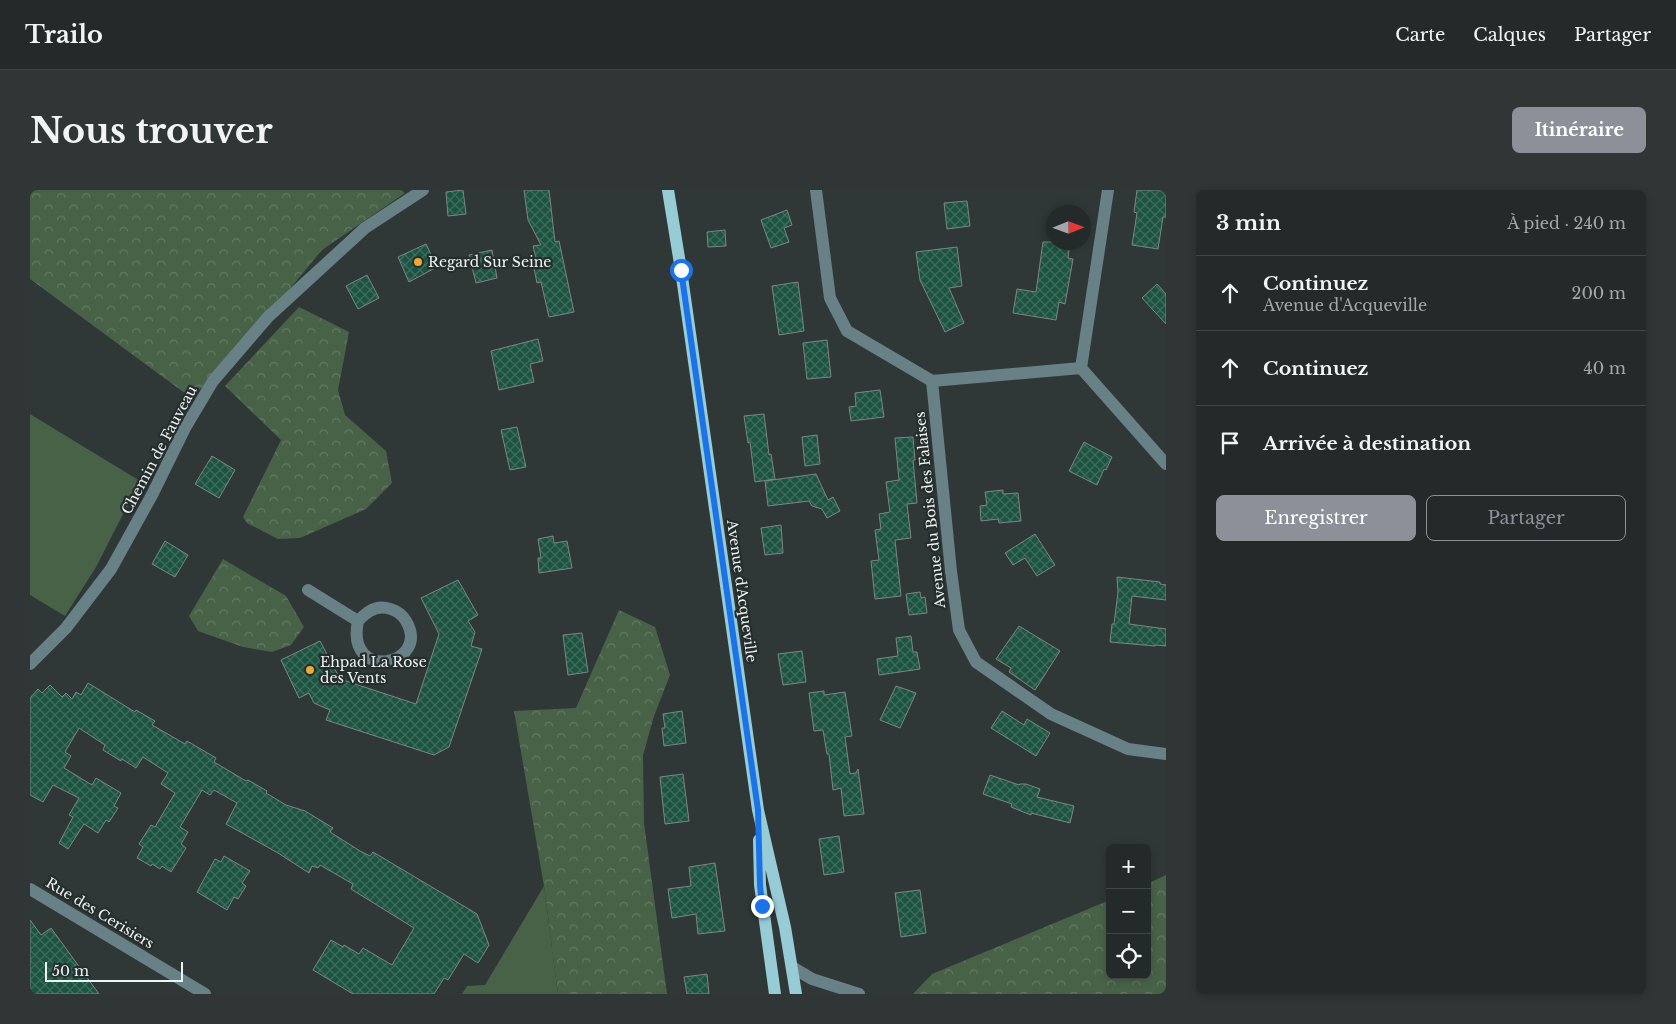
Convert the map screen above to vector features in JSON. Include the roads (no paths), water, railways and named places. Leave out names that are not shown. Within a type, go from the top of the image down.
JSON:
[{"type":"main road","name":"Avenue d'Acqueville","points":[[668,190],[684,288],[758,810],[785,927],[796,994]]},
{"type":"main road","points":[[758,810],[760,885],[774,994]]},
{"type":"street","name":"Chemin de Fauveau","points":[[30,664],[66,628],[111,569],[152,495],[185,428],[213,381],[268,317],[365,228],[423,190]]},
{"type":"street","points":[[816,190],[830,298],[847,330],[932,381],[1081,368]]},
{"type":"street","points":[[1081,368],[1108,190]]},
{"type":"street","points":[[1081,368],[1166,464]]},
{"type":"street","name":"Avenue du Bois des Falaises","points":[[932,381],[951,571],[959,630],[976,662],[1051,714],[1128,749],[1166,754]]},
{"type":"street","points":[[308,590],[358,621]]},
{"type":"street","points":[[389,608],[403,616],[410,628],[411,643],[401,658],[387,662],[373,661],[360,650],[356,631],[358,621],[371,609],[389,608]]},
{"type":"street","name":"Rue des Cerisiers","points":[[30,889],[205,994]]},
{"type":"street","points":[[792,967],[812,980],[854,993]]},
{"type":"street","points":[[834,994],[854,993]]},
{"type":"place","name":"Regard Sur Seine","points":[[418,262]]},
{"type":"place","name":"Ehpad La Rose des Vents","points":[[310,670]]}]
